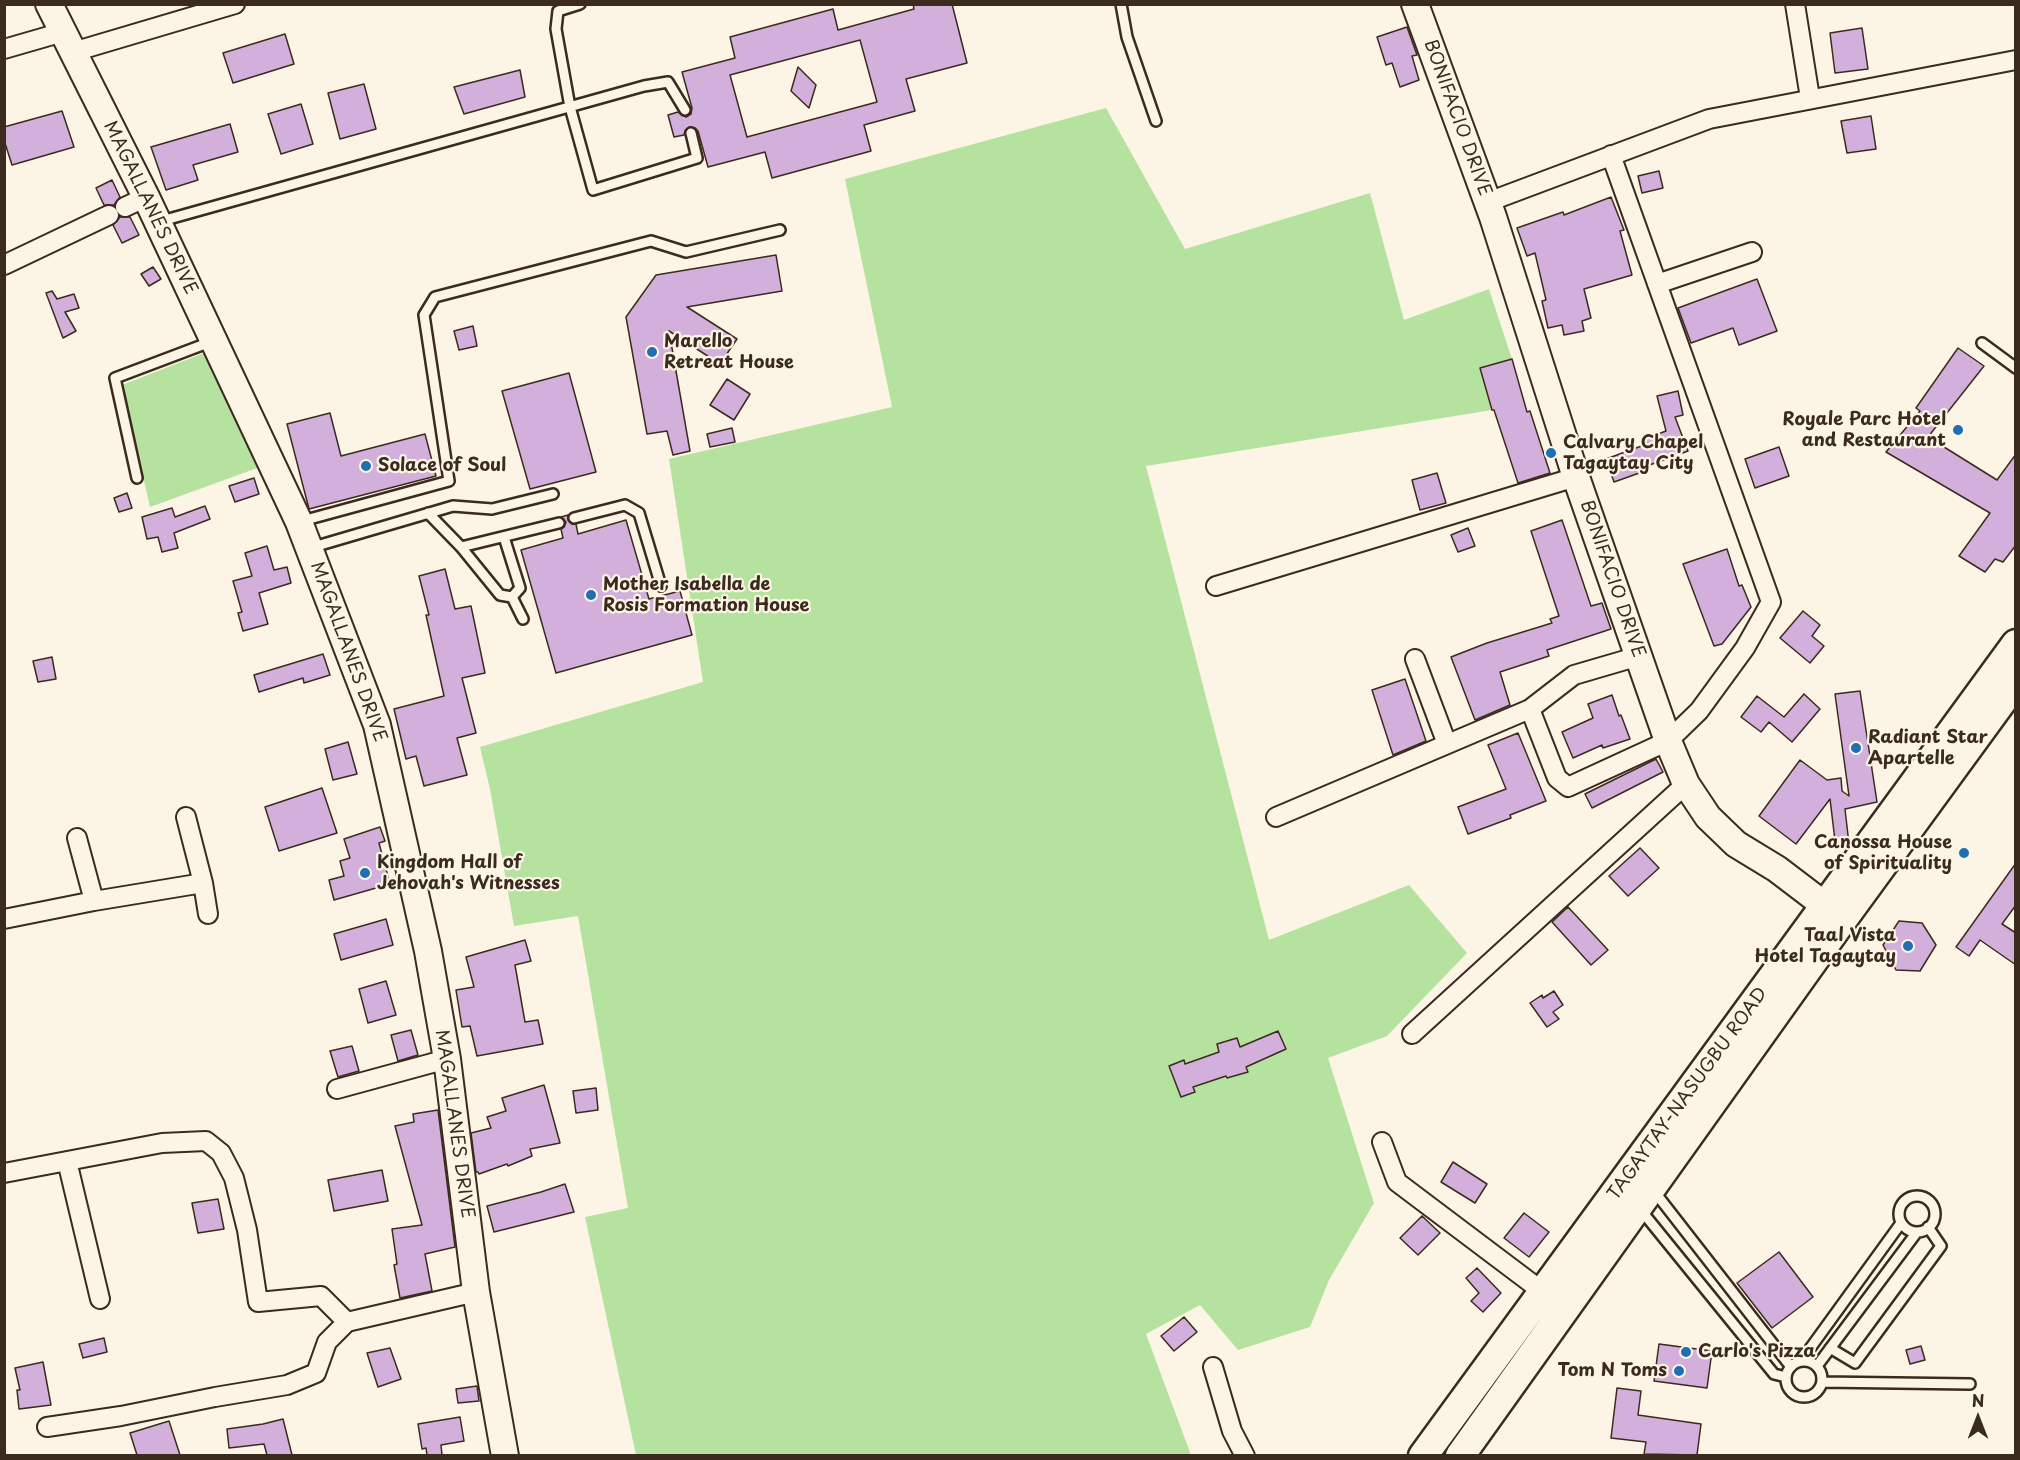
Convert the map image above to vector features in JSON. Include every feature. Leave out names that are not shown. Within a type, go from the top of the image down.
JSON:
[{"type":"main road","name":"TAGAYTAY-NASUGBU ROAD","points":[[1471,1451],[1645,1197],[1834,912],[2016,644]]},
{"type":"main road","name":"TAGAYTAY-NASUGBU ROAD","points":[[1423,1455],[1543,1292],[1834,912],[2016,682]]},
{"type":"street","name":"MAGALLANES DRIVE","points":[[49,4],[68,42],[126,207],[158,222],[299,522],[377,725],[428,951],[447,1059],[476,1292],[505,1455]]},
{"type":"street","points":[[4,49],[68,42],[235,4]]},
{"type":"street","name":"BONIFACIO DRIVE","points":[[1415,4],[1488,202],[1576,477],[1668,741],[1686,784],[1708,817],[1736,844],[1777,869],[1834,912]]},
{"type":"street","points":[[1796,4],[1810,98]]},
{"type":"street","points":[[1488,202],[1709,119],[2016,60]]},
{"type":"street","points":[[1530,709],[1557,778],[1568,787],[1668,741],[1699,711],[1745,648],[1771,602],[1611,155]]},
{"type":"street","points":[[4,265],[126,207]]},
{"type":"street","points":[[1657,284],[1752,252]]},
{"type":"street","points":[[1216,586],[1576,477]]},
{"type":"street","points":[[1276,817],[1530,709],[1574,675],[1639,656]]},
{"type":"street","points":[[1415,659],[1447,744]]},
{"type":"street","points":[[1412,1034],[1686,784]]},
{"type":"street","points":[[186,817],[203,883],[208,914]]},
{"type":"street","points":[[77,838],[94,901]]},
{"type":"street","points":[[4,919],[203,883]]},
{"type":"street","points":[[337,1089],[447,1059]]},
{"type":"street","points":[[4,1173],[162,1143],[206,1141],[221,1153],[234,1178],[247,1230],[258,1302],[321,1296],[347,1322]]},
{"type":"street","points":[[1382,1142],[1397,1182],[1543,1292]]},
{"type":"street","points":[[67,1161],[100,1299]]},
{"type":"street","points":[[47,1427],[121,1416],[286,1385],[316,1373],[327,1342],[347,1322],[476,1292]]},
{"type":"street","points":[[1213,1367],[1232,1431],[1245,1455]]},
{"type":"lane","points":[[580,4],[558,11],[556,29],[570,108],[593,190],[697,158],[691,133]]},
{"type":"lane","points":[[1121,4],[1127,37],[1156,121]]},
{"type":"lane","points":[[158,222],[644,86],[668,82],[685,110]]},
{"type":"lane","points":[[299,522],[449,481],[424,315],[435,297],[651,241],[686,252],[780,230]]},
{"type":"lane","points":[[137,478],[115,378],[213,341]]},
{"type":"lane","points":[[1982,343],[2016,368]]},
{"type":"lane","points":[[310,548],[453,506],[492,509],[553,494]]},
{"type":"lane","points":[[574,518],[625,505],[639,513],[661,586]]},
{"type":"lane","points":[[428,513],[461,547],[500,595],[512,597]]},
{"type":"lane","points":[[461,547],[559,523]]},
{"type":"lane","points":[[504,537],[520,588],[512,597]]},
{"type":"lane","points":[[512,597],[523,619]]},
{"type":"lane","points":[[1817,1366],[1917,1232],[1928,1227],[1935,1217],[1935,1211],[1929,1201],[1919,1196],[1908,1198],[1900,1206],[1899,1212],[1906,1228],[1917,1232]]},
{"type":"lane","points":[[1645,1197],[1791,1367]]},
{"type":"lane","points":[[1645,1197],[1774,1374],[1786,1377]]},
{"type":"lane","points":[[1801,1361],[1817,1366],[1822,1376],[1822,1383],[1816,1393],[1804,1397],[1798,1396],[1789,1389],[1786,1377],[1791,1367],[1801,1361],[1902,1223]]},
{"type":"lane","points":[[1830,1348],[1855,1363],[1941,1246],[1928,1227]]},
{"type":"lane","points":[[1822,1383],[1970,1384]]},
{"type":"green space","points":[[1106,108],[1185,249],[1370,193],[1404,320],[1489,289],[1512,359],[1480,368],[1492,410],[1146,466],[1269,940],[1409,885],[1467,953],[1387,1036],[1328,1058],[1374,1203],[1329,1280],[1310,1327],[1238,1350],[1200,1305],[1146,1334],[1191,1455],[636,1455],[585,1217],[628,1208],[578,916],[514,926],[490,789],[480,747],[703,682],[669,459],[892,407],[845,179]]},
{"type":"green space","points":[[204,353],[260,467],[150,507],[122,385]]},
{"type":"building","points":[[913,4],[952,4],[967,63],[906,79],[915,111],[864,125],[871,151],[772,178],[765,152],[708,167],[698,131],[695,128],[689,127],[684,135],[674,137],[668,115],[678,112],[686,117],[691,114],[692,108],[682,72],[735,58],[730,37],[833,9],[838,30],[914,9]],"holes":[[[860,40],[877,102],[747,137],[730,75]]]},
{"type":"building","points":[[1407,27],[1417,55],[1412,56],[1419,80],[1400,87],[1392,63],[1386,65],[1377,37]]},
{"type":"building","points":[[1862,28],[1868,69],[1835,73],[1830,33]]},
{"type":"building","points":[[285,34],[294,64],[233,83],[223,53]]},
{"type":"building","points":[[798,67],[816,85],[809,108],[791,91]]},
{"type":"building","points":[[520,70],[525,97],[464,114],[454,87]]},
{"type":"building","points":[[364,84],[376,129],[340,139],[328,93]]},
{"type":"building","points":[[301,104],[313,144],[281,154],[268,114]]},
{"type":"building","points":[[62,111],[74,147],[12,165],[4,140],[4,127]]},
{"type":"building","points":[[1871,116],[1876,149],[1847,153],[1841,121]]},
{"type":"building","points":[[230,124],[238,152],[193,165],[198,180],[166,190],[151,147]]},
{"type":"building","points":[[1659,171],[1663,188],[1642,193],[1638,176]]},
{"type":"building","points":[[112,180],[120,197],[114,205],[104,205],[96,188]]},
{"type":"building","points":[[1611,197],[1624,230],[1620,231],[1632,275],[1584,289],[1591,318],[1582,321],[1584,331],[1564,335],[1562,325],[1548,328],[1542,301],[1546,300],[1535,253],[1527,256],[1517,228],[1563,212],[1564,215]]},
{"type":"building","points":[[120,217],[130,217],[139,235],[122,243],[113,225]]},
{"type":"building","name":"Marello Retreat House","points":[[776,255],[782,291],[687,307],[737,339],[720,364],[669,331],[690,451],[673,455],[667,431],[647,434],[626,317],[656,275]]},
{"type":"building","points":[[153,267],[161,279],[149,286],[141,274]]},
{"type":"building","points":[[1757,279],[1777,331],[1739,345],[1733,328],[1691,343],[1678,308]]},
{"type":"building","points":[[52,291],[57,299],[74,294],[79,308],[65,312],[76,331],[63,338],[46,293]]},
{"type":"building","points":[[473,326],[477,346],[459,350],[454,331]]},
{"type":"building","points":[[1958,348],[1984,366],[1928,437],[1997,480],[2016,454],[2016,545],[2003,562],[1995,559],[1985,572],[1959,556],[1990,513],[1886,452],[1920,411],[1916,408]]},
{"type":"building","points":[[1512,359],[1527,412],[1530,411],[1550,473],[1518,483],[1480,368]]},
{"type":"building","points":[[569,373],[596,472],[530,489],[502,391]]},
{"type":"building","points":[[727,379],[750,394],[734,420],[710,405]]},
{"type":"building","points":[[1678,391],[1683,415],[1675,417],[1688,451],[1644,467],[1645,471],[1614,482],[1606,459],[1647,444],[1645,439],[1666,431],[1657,396]]},
{"type":"building","name":"Solace of Soul","points":[[330,413],[341,456],[425,434],[436,476],[309,509],[287,424]]},
{"type":"building","points":[[732,428],[735,442],[710,447],[707,434]]},
{"type":"building","points":[[1779,447],[1789,476],[1755,488],[1745,459]]},
{"type":"building","points":[[1437,473],[1446,503],[1420,510],[1412,480]]},
{"type":"building","points":[[254,478],[259,494],[235,502],[229,486]]},
{"type":"building","points":[[127,493],[132,508],[119,512],[114,498]]},
{"type":"building","points":[[205,506],[210,519],[174,533],[178,548],[162,552],[158,537],[147,539],[142,517],[172,508],[175,517]]},
{"type":"building","name":"Mother Isabella de Rosis Formation House","points":[[568,515],[568,520],[576,524],[578,534],[626,520],[649,599],[680,591],[692,635],[556,673],[521,550],[563,538],[561,529],[566,522],[561,517]]},
{"type":"building","points":[[1562,520],[1591,606],[1602,603],[1611,629],[1547,650],[1549,656],[1500,672],[1510,705],[1475,720],[1451,657],[1552,623],[1550,619],[1559,616],[1531,531]]},
{"type":"building","points":[[1468,528],[1475,546],[1458,552],[1451,535]]},
{"type":"building","points":[[267,546],[274,570],[287,567],[291,583],[259,593],[268,624],[243,631],[238,613],[242,612],[233,581],[252,576],[245,553]]},
{"type":"building","points":[[1727,549],[1739,586],[1742,585],[1751,607],[1722,644],[1714,646],[1683,564]]},
{"type":"building","points":[[445,569],[455,609],[471,606],[485,673],[462,678],[476,733],[457,738],[467,775],[424,786],[416,756],[406,759],[394,709],[444,696],[426,615],[429,615],[419,576]]},
{"type":"building","points":[[1803,611],[1820,625],[1812,636],[1824,646],[1810,663],[1780,638]]},
{"type":"building","points":[[323,654],[330,675],[304,683],[303,678],[259,692],[254,675]]},
{"type":"building","points":[[52,657],[56,679],[38,682],[33,661]]},
{"type":"building","points":[[1405,679],[1426,741],[1393,755],[1372,690]]},
{"type":"building","points":[[1860,691],[1877,802],[1845,809],[1849,844],[1847,847],[1836,849],[1830,799],[1796,844],[1759,816],[1800,760],[1827,780],[1841,778],[1842,791],[1849,796],[1835,694]]},
{"type":"building","points":[[1804,694],[1820,709],[1792,742],[1769,722],[1761,732],[1741,717],[1757,696],[1784,717]]},
{"type":"building","points":[[1612,695],[1630,739],[1603,748],[1602,745],[1573,758],[1562,732],[1593,718],[1588,704]]},
{"type":"building","points":[[1518,733],[1546,801],[1510,815],[1511,818],[1468,834],[1458,807],[1506,789],[1488,745]]},
{"type":"building","points":[[348,742],[357,774],[333,780],[325,749]]},
{"type":"building","points":[[1656,759],[1663,772],[1592,808],[1585,794]]},
{"type":"building","points":[[322,788],[337,833],[279,851],[265,807]]},
{"type":"building","points":[[380,827],[385,841],[379,843],[390,884],[334,900],[329,880],[344,876],[340,861],[350,858],[344,839]]},
{"type":"building","points":[[1640,848],[1659,868],[1628,896],[1609,876]]},
{"type":"building","name":"Canossa House of Spirituality","points":[[2016,863],[2016,905],[2002,924],[2016,933],[2016,965],[1980,940],[1969,956],[1956,947]]},
{"type":"building","points":[[1568,907],[1608,950],[1591,965],[1552,922]]},
{"type":"building","points":[[386,919],[393,945],[341,960],[334,934]]},
{"type":"building","points":[[1899,921],[1922,923],[1936,945],[1920,971],[1896,970],[1883,945]]},
{"type":"building","points":[[525,940],[531,961],[515,965],[525,1022],[538,1020],[543,1044],[477,1056],[470,1026],[462,1027],[456,990],[474,987],[466,957]]},
{"type":"building","points":[[386,981],[396,1015],[368,1023],[359,989]]},
{"type":"building","points":[[1554,991],[1563,1005],[1553,1012],[1559,1019],[1547,1027],[1530,1003]]},
{"type":"building","points":[[411,1030],[418,1055],[398,1061],[391,1035]]},
{"type":"building","points":[[1278,1031],[1286,1049],[1246,1067],[1248,1072],[1227,1078],[1226,1076],[1193,1087],[1195,1092],[1181,1097],[1169,1066],[1184,1060],[1185,1064],[1219,1052],[1217,1044],[1237,1038],[1240,1047]]},
{"type":"building","points":[[352,1046],[359,1071],[338,1077],[330,1051]]},
{"type":"building","points":[[544,1085],[560,1143],[530,1149],[532,1156],[508,1166],[507,1164],[479,1174],[476,1172],[471,1133],[491,1128],[487,1117],[506,1111],[502,1098]]},
{"type":"building","points":[[596,1088],[598,1110],[576,1113],[573,1091]]},
{"type":"building","points":[[438,1110],[455,1247],[425,1254],[432,1291],[400,1298],[394,1265],[397,1264],[392,1229],[422,1225],[395,1126],[414,1122],[413,1114]]},
{"type":"building","points":[[1453,1162],[1487,1184],[1475,1203],[1441,1182]]},
{"type":"building","points":[[382,1170],[388,1201],[334,1211],[328,1180]]},
{"type":"building","points":[[565,1184],[574,1212],[494,1232],[487,1206]]},
{"type":"building","points":[[218,1199],[224,1229],[198,1233],[192,1203]]},
{"type":"building","points":[[1524,1213],[1549,1232],[1529,1257],[1504,1238]]},
{"type":"building","points":[[1422,1216],[1440,1233],[1418,1255],[1400,1238]]},
{"type":"building","points":[[1779,1252],[1813,1297],[1772,1328],[1737,1283]]},
{"type":"building","points":[[1477,1268],[1501,1293],[1483,1312],[1471,1301],[1479,1293],[1466,1278]]},
{"type":"building","points":[[1184,1317],[1197,1332],[1174,1351],[1161,1336]]},
{"type":"building","points":[[104,1338],[107,1352],[83,1358],[79,1344]]},
{"type":"building","points":[[1659,1344],[1712,1351],[1707,1388],[1654,1381]]},
{"type":"building","points":[[1921,1346],[1925,1360],[1910,1364],[1906,1350]]},
{"type":"building","points":[[390,1348],[401,1379],[378,1387],[367,1353]]},
{"type":"building","points":[[43,1362],[51,1405],[19,1409],[17,1390],[20,1390],[15,1368]]},
{"type":"building","points":[[477,1386],[479,1401],[458,1403],[456,1389]]},
{"type":"building","points":[[1617,1388],[1641,1391],[1638,1415],[1701,1424],[1697,1455],[1644,1454],[1646,1442],[1611,1438]]},
{"type":"building","points":[[460,1417],[464,1441],[441,1445],[442,1455],[427,1455],[426,1448],[422,1449],[418,1424]]},
{"type":"building","points":[[283,1419],[292,1455],[267,1455],[264,1444],[229,1448],[227,1429]]},
{"type":"building","points":[[169,1421],[180,1455],[137,1455],[130,1433]]},
{"type":"place","name":"Marello Retreat House","points":[[652,352]]},
{"type":"place","name":"Royale Parc Hotel and Restaurant","points":[[1958,430]]},
{"type":"place","name":"Calvary Chapel Tagaytay City","points":[[1551,453]]},
{"type":"place","name":"Solace of Soul","points":[[366,466]]},
{"type":"place","name":"Mother Isabella de Rosis Formation House","points":[[591,595]]},
{"type":"place","name":"Radiant Star Apartelle","points":[[1856,748]]},
{"type":"place","name":"Canossa House of Spirituality","points":[[1964,853]]},
{"type":"place","name":"Kingdom Hall of Jehovah's Witnesses","points":[[365,873]]},
{"type":"place","name":"Taal Vista Hotel Tagaytay","points":[[1908,946]]},
{"type":"place","name":"Carlo's Pizza","points":[[1686,1352]]},
{"type":"place","name":"Tom N Toms","points":[[1679,1371]]}]
